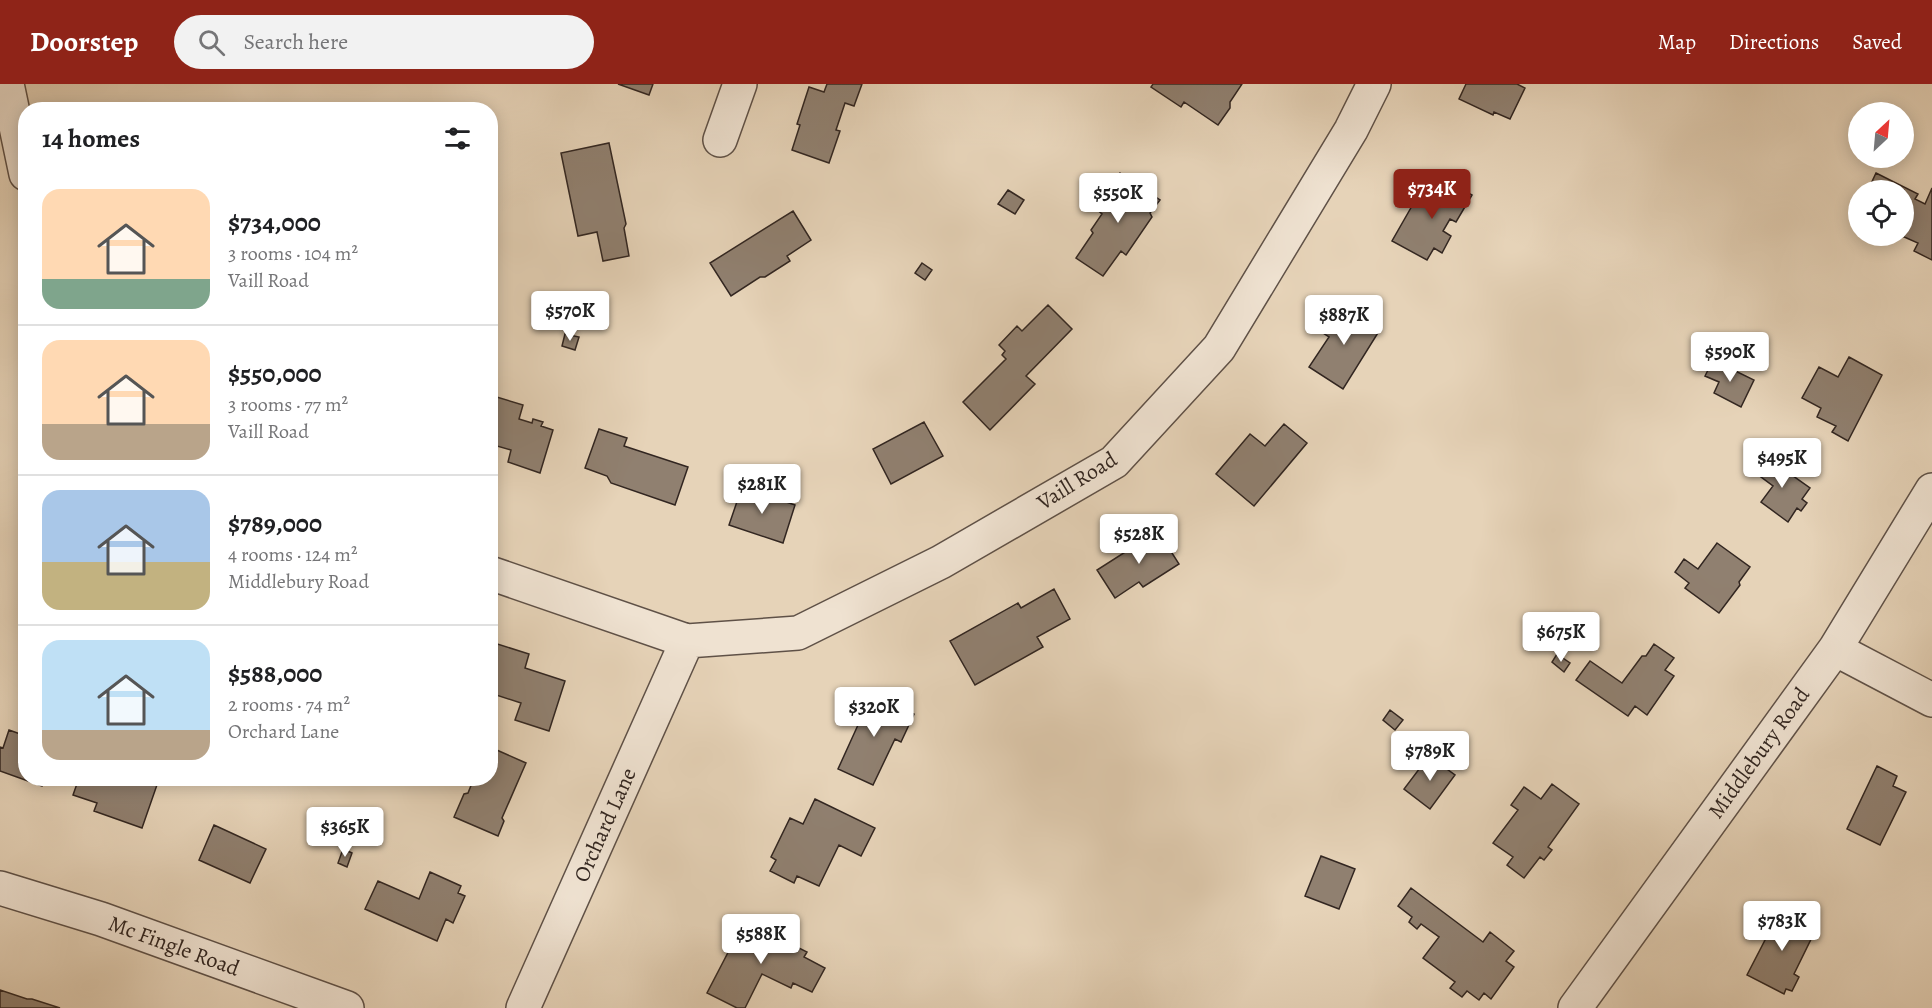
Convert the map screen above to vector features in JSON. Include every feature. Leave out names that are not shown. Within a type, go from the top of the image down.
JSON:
[{"type":"street","points":[[7,84],[18,136]]},
{"type":"street","points":[[720,140],[740,84]]},
{"type":"street","name":"Vaill Road","points":[[687,641],[798,633],[941,562],[1114,462],[1219,348],[1351,130],[1374,84]]},
{"type":"street","name":"Middlebury Road","points":[[1575,1008],[1835,649],[1932,490]]},
{"type":"street","points":[[498,576],[687,641]]},
{"type":"street","name":"Orchard Lane","points":[[523,1008],[687,641]]},
{"type":"street","points":[[1835,649],[1932,700]]},
{"type":"street","name":"Mc Fingle Road","points":[[0,888],[101,919],[347,1008]]},
{"type":"building","points":[[618,84],[653,84],[649,95]]},
{"type":"building","points":[[827,84],[862,84],[854,106],[845,103],[836,130],[840,131],[829,163],[792,150],[800,125],[797,124],[809,87],[824,92]]},
{"type":"building","points":[[1153,84],[1242,84],[1218,125],[1184,102],[1181,107],[1151,87]]},
{"type":"building","points":[[1466,84],[1517,84],[1525,88],[1510,119],[1494,112],[1493,115],[1459,99]]},
{"type":"building","points":[[609,143],[626,224],[624,228],[629,256],[603,261],[597,232],[578,236],[561,153]]},
{"type":"building","points":[[1120,173],[1160,200],[1150,213],[1152,217],[1126,255],[1121,251],[1103,276],[1076,258],[1093,233],[1091,230],[1102,214],[1095,208]]},
{"type":"building","points":[[1876,173],[1890,180],[1873,180]]},
{"type":"building","points":[[1442,178],[1472,195],[1456,222],[1450,219],[1443,231],[1451,236],[1442,253],[1434,248],[1427,260],[1392,241],[1416,199],[1426,205]]},
{"type":"building","points":[[1932,188],[1932,260],[1914,251],[1918,243],[1914,241],[1914,192],[1918,194],[1915,199],[1925,204]]},
{"type":"building","points":[[1008,190],[1024,200],[1015,214],[998,204]]},
{"type":"building","points":[[793,211],[811,240],[787,256],[790,261],[731,296],[710,263]]},
{"type":"building","points":[[922,263],[932,270],[925,280],[915,273]]},
{"type":"building","points":[[1342,303],[1381,328],[1343,389],[1309,367],[1329,337],[1323,333]]},
{"type":"building","points":[[1048,305],[1072,329],[1026,376],[1035,384],[990,430],[963,402],[1006,359],[1002,355],[1005,351],[999,345],[1017,326],[1022,331]]},
{"type":"building","points":[[565,334],[579,337],[575,350],[562,346]]},
{"type":"building","points":[[1849,357],[1882,375],[1848,441],[1832,432],[1836,426],[1817,417],[1821,408],[1802,398],[1819,367],[1838,377]]},
{"type":"building","points":[[1713,360],[1754,380],[1741,407],[1714,393],[1719,382],[1705,376]]},
{"type":"building","points":[[498,397],[523,405],[519,419],[532,423],[533,419],[543,422],[541,426],[553,430],[540,473],[508,462],[511,450],[498,446]]},
{"type":"building","points":[[924,422],[943,456],[891,484],[873,449]]},
{"type":"building","points":[[1284,424],[1307,443],[1254,506],[1216,474],[1250,434],[1265,446]]},
{"type":"building","points":[[599,429],[627,438],[624,446],[688,467],[675,505],[611,483],[607,476],[585,468]]},
{"type":"building","points":[[1765,456],[1810,488],[1802,499],[1807,503],[1801,511],[1797,508],[1788,522],[1761,502],[1773,486],[1753,471]]},
{"type":"building","points":[[742,487],[795,505],[783,543],[729,525]]},
{"type":"building","points":[[1158,531],[1179,564],[1143,587],[1139,582],[1115,598],[1097,570]]},
{"type":"building","points":[[1717,543],[1750,567],[1719,613],[1685,588],[1689,583],[1675,572],[1684,559],[1698,569]]},
{"type":"building","points":[[1054,589],[1070,619],[1037,637],[1043,647],[975,685],[950,641],[1018,603],[1021,608]]},
{"type":"building","points":[[498,644],[529,654],[525,668],[565,681],[549,731],[515,720],[521,703],[498,696]]},
{"type":"building","points":[[1654,644],[1674,658],[1665,670],[1674,676],[1647,715],[1635,706],[1628,716],[1576,680],[1590,661],[1622,683]]},
{"type":"building","points":[[1557,654],[1570,663],[1564,672],[1552,662]]},
{"type":"building","points":[[867,693],[914,714],[901,742],[895,739],[873,785],[838,769],[863,714],[858,712]]},
{"type":"building","points":[[1390,710],[1403,720],[1395,730],[1383,720]]},
{"type":"building","points":[[9,730],[18,733],[18,777],[0,771],[0,747],[3,748]]},
{"type":"building","points":[[498,751],[526,763],[502,818],[504,821],[498,836],[454,817],[464,794],[468,793],[471,786],[498,786]]},
{"type":"building","points":[[1429,756],[1455,775],[1430,809],[1404,789]]},
{"type":"building","points":[[1877,766],[1897,776],[1893,786],[1906,792],[1880,845],[1847,829]]},
{"type":"building","points":[[1552,784],[1579,804],[1548,847],[1552,850],[1544,860],[1540,857],[1524,878],[1507,865],[1513,857],[1493,843],[1518,810],[1511,805],[1524,787],[1541,799]]},
{"type":"building","points":[[76,786],[157,786],[142,828],[94,811],[97,803],[73,795]]},
{"type":"building","points":[[815,799],[875,828],[861,856],[839,845],[819,886],[797,876],[794,883],[770,871],[776,860],[771,857],[790,818],[803,824]]},
{"type":"building","points":[[214,825],[266,849],[250,883],[199,860]]},
{"type":"building","points":[[343,849],[352,853],[347,867],[338,863]]},
{"type":"building","points":[[1321,856],[1355,869],[1339,909],[1305,896]]},
{"type":"building","points":[[430,872],[461,886],[458,893],[465,896],[453,923],[446,919],[437,941],[365,909],[378,881],[419,899]]},
{"type":"building","points":[[1411,888],[1483,942],[1490,932],[1514,951],[1506,961],[1514,967],[1491,999],[1484,993],[1479,1000],[1467,991],[1462,997],[1450,988],[1455,982],[1423,958],[1439,937],[1421,924],[1417,929],[1409,922],[1412,917],[1398,906]]},
{"type":"building","points":[[1780,909],[1817,927],[1794,974],[1799,977],[1792,991],[1786,989],[1784,994],[1747,975],[1765,940],[1759,937],[1765,924],[1771,927]]},
{"type":"building","points":[[747,916],[775,931],[773,935],[807,952],[804,957],[825,968],[812,992],[793,983],[791,988],[762,974],[745,1008],[737,1008],[707,993]]},
{"type":"building","points":[[0,990],[27,999],[60,1008],[0,1008]]}]
